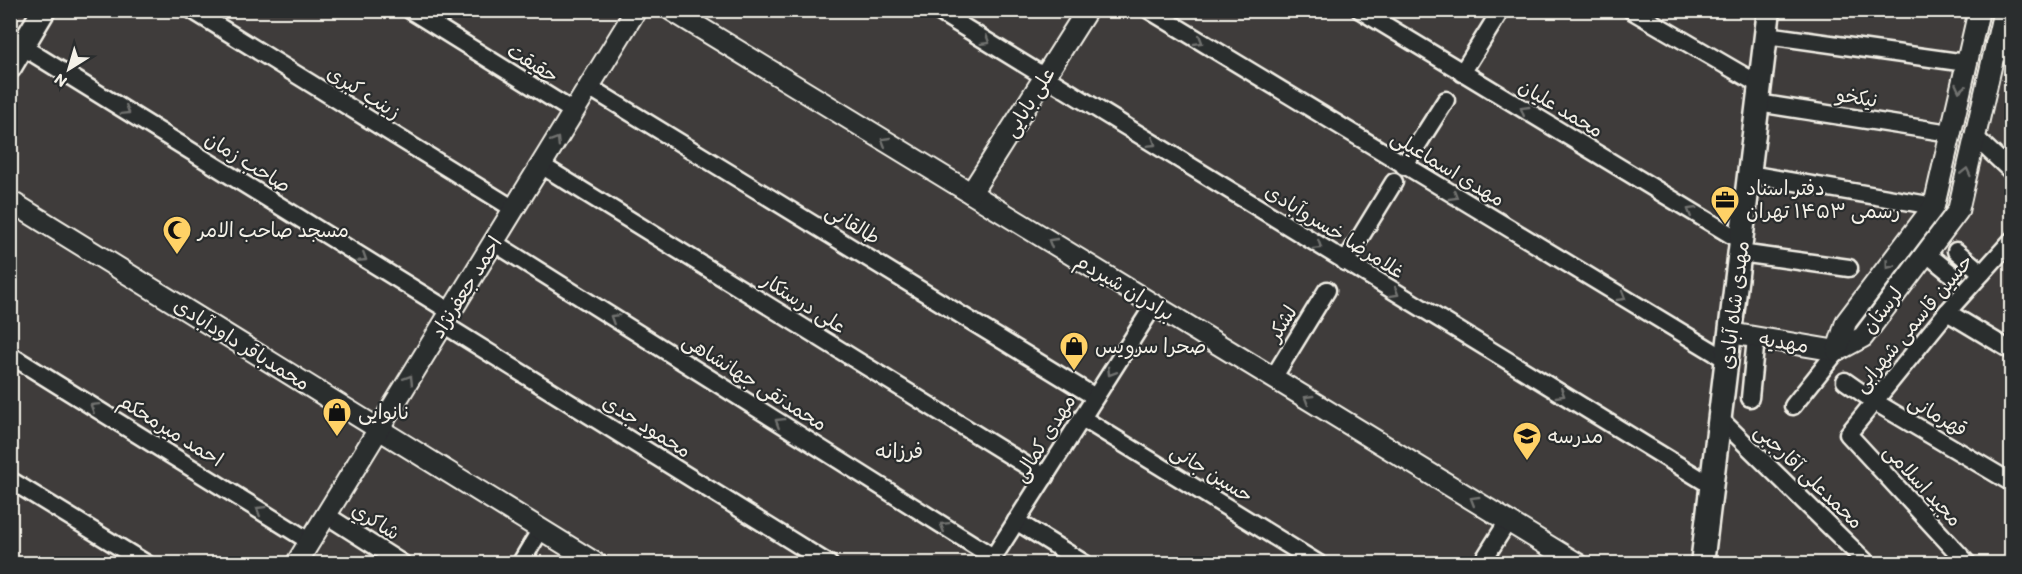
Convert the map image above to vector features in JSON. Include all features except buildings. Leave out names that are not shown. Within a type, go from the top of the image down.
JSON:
[{"type":"main road","points":[[10,67],[17,43],[44,10]]},
{"type":"main road","name":"مهدی شاه آبادی","points":[[1702,564],[1769,10]]},
{"type":"street","name":"زینب کبری","points":[[192,10],[514,209]]},
{"type":"street","name":"حقیقت","points":[[410,10],[574,112]]},
{"type":"street","name":"احمد جعفرنژاد","points":[[296,564],[636,10]]},
{"type":"street","name":"برادران شیردم","points":[[671,10],[1578,564]]},
{"type":"street","name":"غلامرضا خسروآبادی","points":[[936,10],[1712,486]]},
{"type":"street","name":"علی بابایی","points":[[971,193],[1088,10]]},
{"type":"street","name":"مهدی اسماعیلی","points":[[1149,10],[1727,360]]},
{"type":"street","name":"محمد علیان","points":[[1360,10],[1741,247]]},
{"type":"street","points":[[1462,73],[1501,10]]},
{"type":"street","points":[[1631,10],[1759,94]]},
{"type":"street","name":"لرستان","points":[[1837,351],[1846,322],[1934,206],[1979,10]]},
{"type":"street","name":"لرستان","points":[[1837,351],[1863,337],[1958,211],[1994,44],[2004,10]]},
{"type":"street","points":[[1766,35],[1989,67]]},
{"type":"street","points":[[1972,38],[1994,44],[2012,57]]},
{"type":"street","name":"صاحب زمان","points":[[17,43],[447,318]]},
{"type":"street","name":"طالقانی","points":[[589,87],[1095,397]]},
{"type":"street","name":"نیکخو","points":[[1759,94],[1950,133]]},
{"type":"street","points":[[1404,166],[1446,100]]},
{"type":"street","points":[[1974,136],[2012,172]]},
{"type":"street","name":"علی درستکار","points":[[541,165],[1045,477]]},
{"type":"street","points":[[1749,174],[1958,211]]},
{"type":"street","points":[[1345,262],[1395,182]]},
{"type":"street","name":"محمدباقر داودآبادی","points":[[10,201],[597,564]]},
{"type":"street","name":"حسین قاسمی شهرابی","points":[[1848,434],[1947,312],[2012,240]]},
{"type":"street","name":"محمدتقی جهانشاهی","points":[[493,242],[991,560]]},
{"type":"street","points":[[1741,247],[1849,268]]},
{"type":"street","points":[[1956,251],[1982,273]]},
{"type":"street","points":[[1926,253],[1953,275]]},
{"type":"street","name":"لشكر","points":[[1273,378],[1327,290]]},
{"type":"street","name":"مهدی کمالی","points":[[991,560],[1154,305]]},
{"type":"street","points":[[1947,312],[2012,351]]},
{"type":"street","name":"محمود جدی","points":[[447,318],[829,564]]},
{"type":"street","name":"مهدیه","points":[[1730,333],[1837,351]]},
{"type":"street","points":[[1750,398],[1756,338]]},
{"type":"street","points":[[1792,406],[1837,351]]},
{"type":"street","name":"احمد میرمحکم","points":[[10,355],[309,541]]},
{"type":"street","name":"قهرمانی","points":[[1845,381],[1875,402],[2012,483]]},
{"type":"street","name":"حسین جانی","points":[[1082,418],[1319,564]]},
{"type":"street","name":"محمدعلی آقارجبی","points":[[1720,418],[1868,564]]},
{"type":"street","name":"مجید اسلامی","points":[[1848,434],[1968,564]]},
{"type":"street","points":[[10,480],[147,564]]},
{"type":"street","name":"شاكري","points":[[326,515],[403,564]]},
{"type":"street","points":[[1016,521],[1085,564]]},
{"type":"street","points":[[1481,564],[1508,521]]},
{"type":"street","points":[[520,564],[541,529]]},
{"type":"place","name":"دفتر اسناد رسمی ۱۴۵۳ تهران","points":[[1725,226]]},
{"type":"place","name":"مسجد صاحب الامر","points":[[177,256]]},
{"type":"place","name":"صحرا سرویس","points":[[1074,372]]},
{"type":"place","name":"نانوایی","points":[[337,438]]},
{"type":"place","name":"مدرسه","points":[[1527,462]]},
{"type":"district","name":"فرزانه","points":[[899,450]]}]
